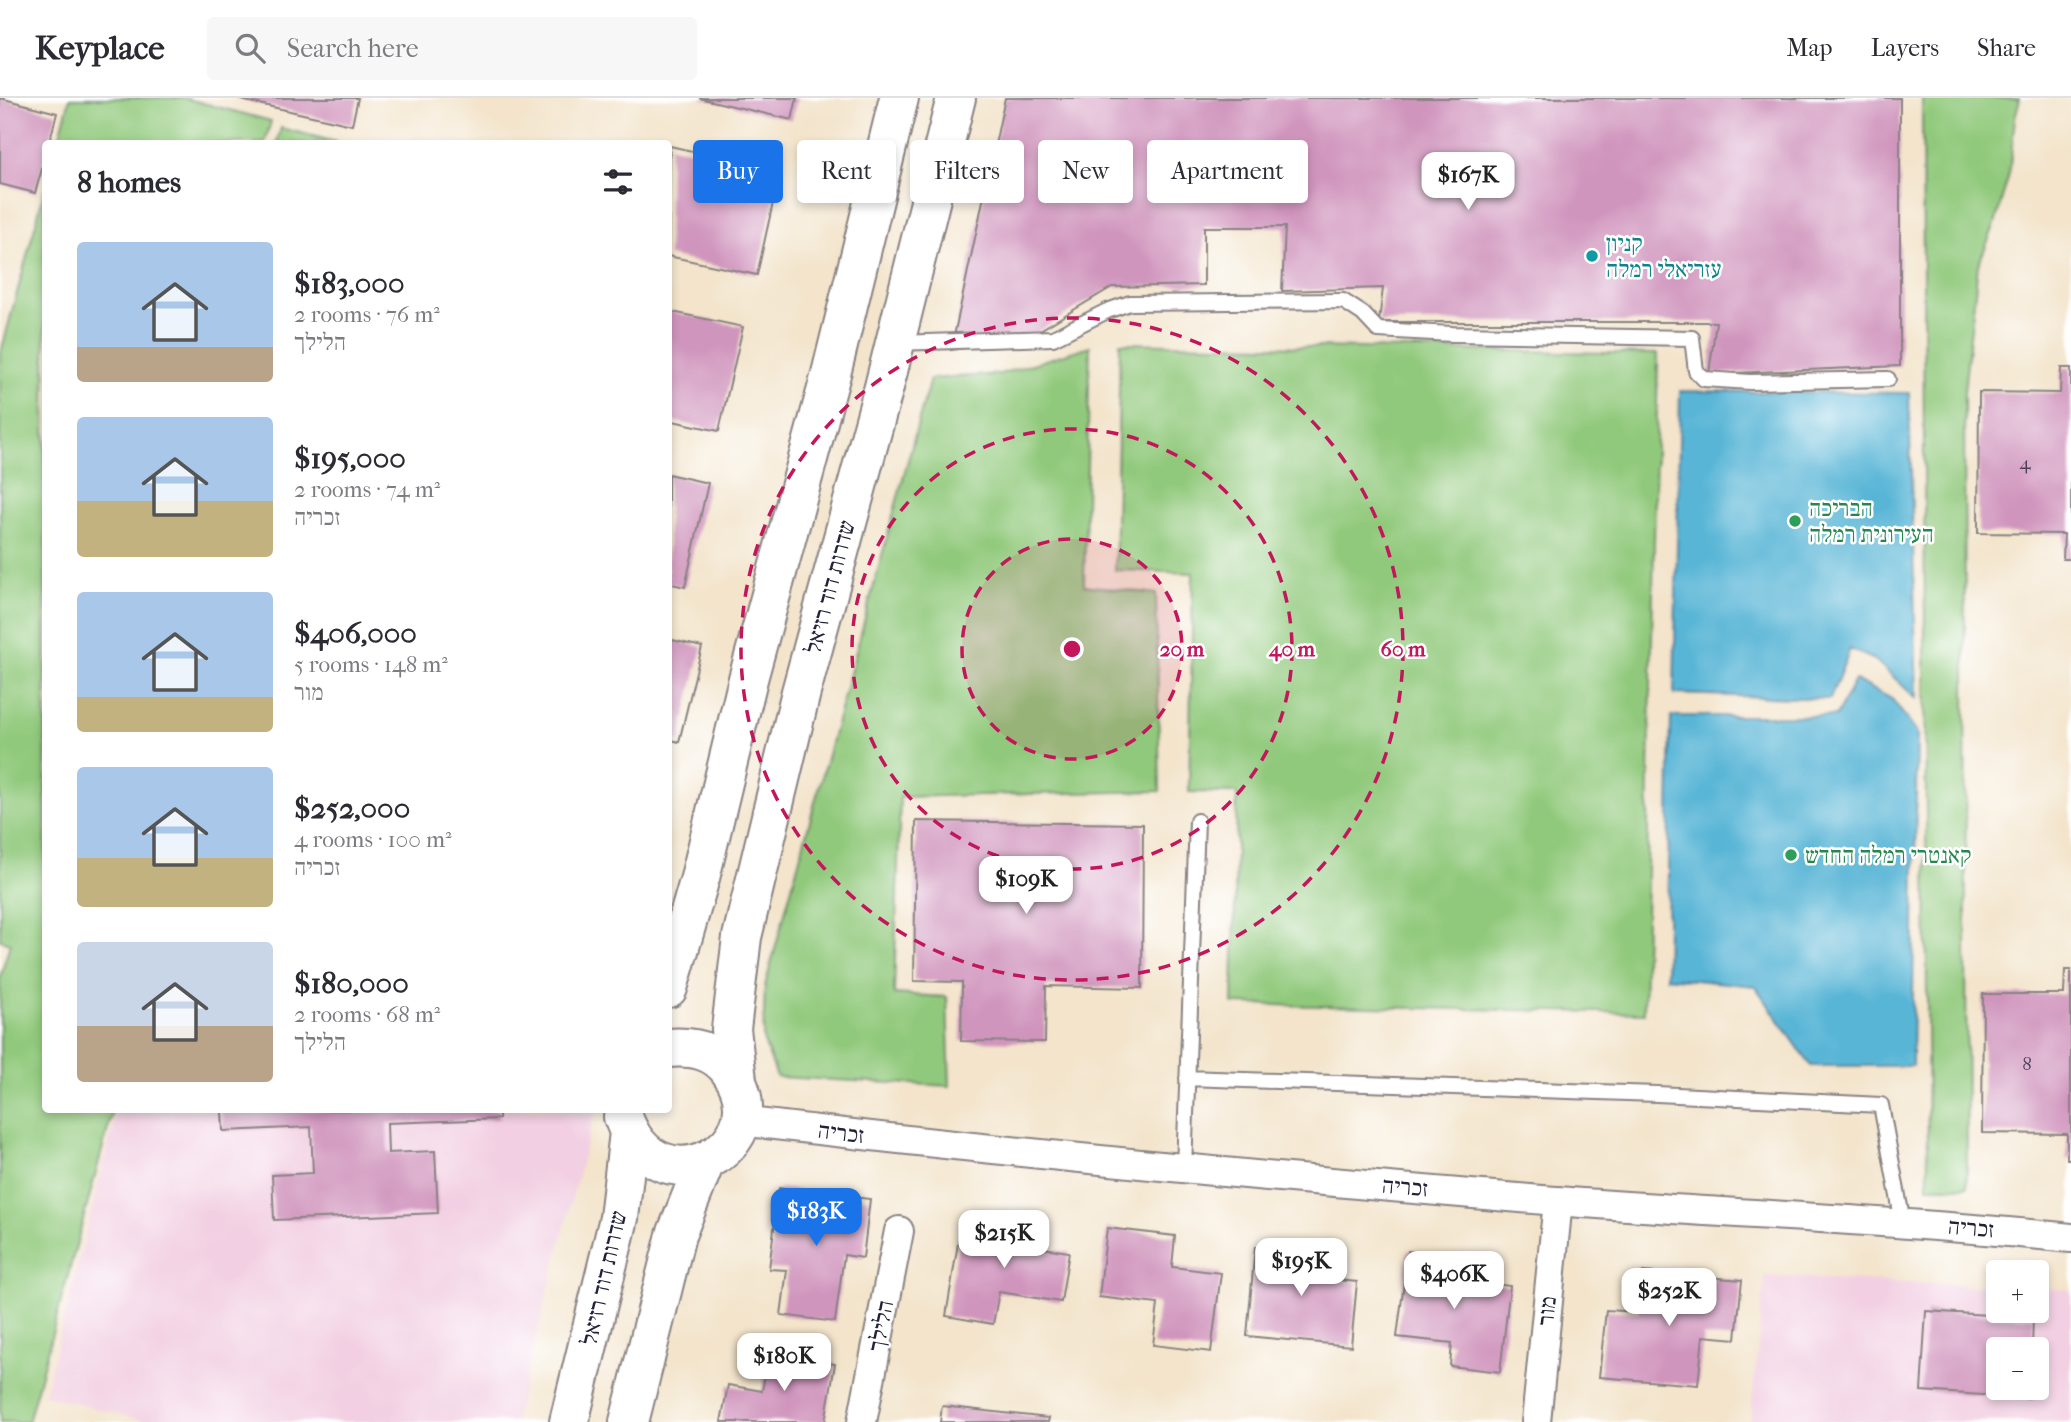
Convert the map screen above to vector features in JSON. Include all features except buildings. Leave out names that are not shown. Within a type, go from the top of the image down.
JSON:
[{"type":"main road","points":[[672,974],[700,878],[748,679],[831,374],[899,98]]},
{"type":"main road","name":"שדרות דוד רזיאל","points":[[741,1121],[743,1100],[737,1080],[731,1029],[742,937],[801,692],[895,343],[956,98]]},
{"type":"main road","points":[[672,1048],[688,1047],[707,1052],[724,1063],[737,1080]]},
{"type":"main road","points":[[626,1121],[639,1147],[653,1158],[670,1165],[688,1166],[705,1162],[721,1152],[734,1138],[741,1121]]},
{"type":"main road","name":"שדרות דוד רזיאל","points":[[569,1422],[619,1218],[626,1121]]},
{"type":"main road","points":[[629,1422],[676,1235],[705,1162]]},
{"type":"street","name":"זכריה","points":[[741,1121],[938,1144],[1558,1201],[1903,1223],[2071,1238]]},
{"type":"street","name":"מור","points":[[1536,1422],[1558,1201]]},
{"type":"street","name":"הלילך","points":[[862,1422],[899,1231]]},
{"type":"lane","points":[[895,343],[1053,338],[1107,311],[1130,303],[1343,301],[1363,314],[1378,330],[1452,334],[1692,338],[1696,370],[1704,379],[1751,382],[1888,379]]},
{"type":"lane","points":[[1184,1168],[1197,821]]},
{"type":"lane","points":[[1187,1078],[1657,1094],[1881,1105],[1903,1223]]},
{"type":"shaded area","points":[[116,1113],[594,1113],[514,1422],[150,1422],[44,1395]]},
{"type":"shaded area","points":[[1765,1276],[1986,1286],[1986,1323],[2049,1323],[2049,1289],[2071,1290],[2071,1422],[1750,1422]]},
{"type":"green space","points":[[70,98],[184,98],[271,121],[266,140],[59,140]]},
{"type":"green space","points":[[2020,98],[2009,174],[1995,224],[1978,265],[1964,391],[1967,1187],[1928,1187],[1922,99]]},
{"type":"green space","points":[[281,128],[328,140],[278,140]]},
{"type":"green space","points":[[42,200],[42,1113],[112,1113],[28,1422],[0,1422],[0,978],[10,943],[0,940],[0,356]]},
{"type":"green space","points":[[1120,343],[1658,354],[1644,1013],[1233,1004],[1237,793],[1189,792],[1193,573],[1115,570]]},
{"type":"green space","points":[[1090,346],[1084,585],[1156,594],[1160,791],[900,797],[894,994],[947,997],[950,1086],[777,1077],[763,1039],[765,986],[930,379],[1000,374]]},
{"type":"water","name":"הבריכה העירונית רמלה","points":[[1680,391],[1909,393],[1917,699],[1875,660],[1850,649],[1830,699],[1674,694]]},
{"type":"water","name":"קאנטרי רמלה החדש","points":[[1855,680],[1892,699],[1917,733],[1912,1066],[1811,1066],[1755,986],[1666,977],[1671,716],[1836,716]]},
{"type":"place","name":"קניון עזריאלי רמלה","points":[[1592,256]]},
{"type":"place","name":"הבריכה העירונית רמלה","points":[[1795,521]]},
{"type":"place","name":"קאנטרי רמלה החדש","points":[[1791,855]]}]
